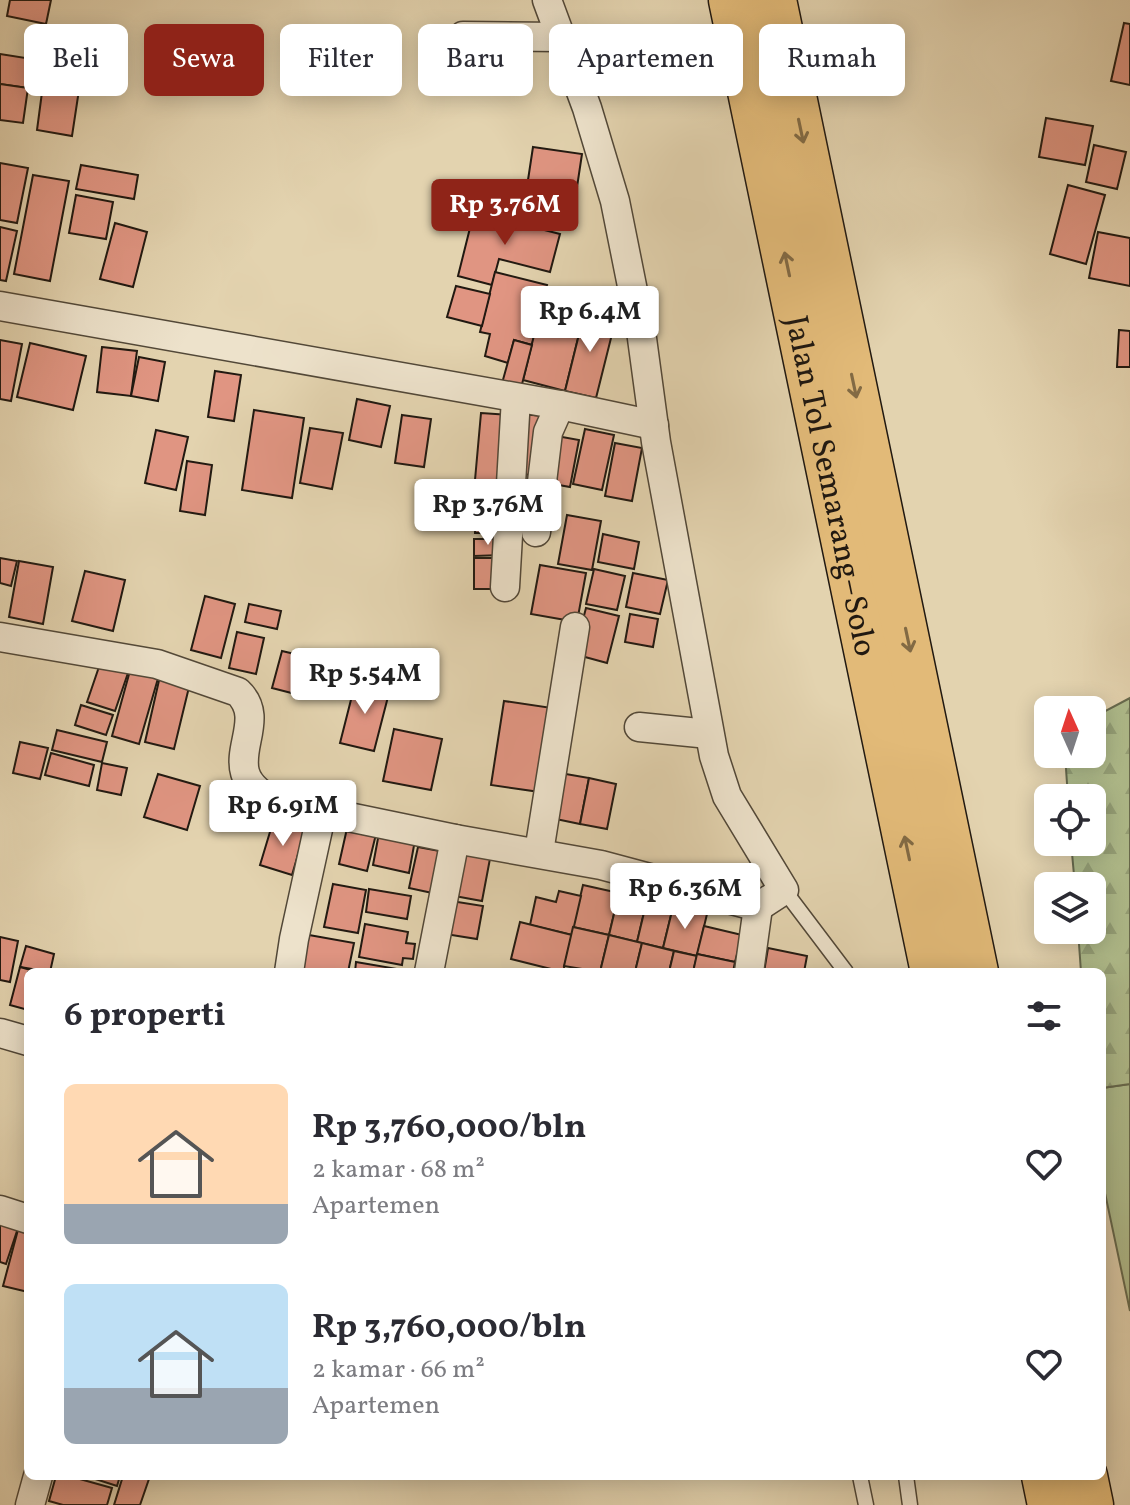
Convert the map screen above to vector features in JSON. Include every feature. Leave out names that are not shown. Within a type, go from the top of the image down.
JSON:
[{"type":"highway","name":"Jalan Tol Semarang–Solo","points":[[731,0],[944,920],[974,968]]},
{"type":"highway","name":"Jalan Tol Semarang–Solo","points":[[774,0],[944,920],[934,968]]},
{"type":"highway","points":[[1045,1480],[1050,1505]]},
{"type":"highway","points":[[1086,1480],[1091,1505]]},
{"type":"street","points":[[547,0],[556,24]]},
{"type":"street","points":[[0,637],[157,664],[238,692],[247,702],[250,715],[243,762],[249,783],[256,793],[276,802],[601,865],[758,907],[784,890],[727,796],[709,734],[654,425],[641,331],[615,201],[583,96]]},
{"type":"street","points":[[0,306],[560,405],[654,425]]},
{"type":"street","points":[[505,587],[516,398]]},
{"type":"street","points":[[536,532],[548,432],[560,405]]},
{"type":"street","points":[[539,852],[575,627]]},
{"type":"street","points":[[639,727],[709,734]]},
{"type":"street","points":[[290,968],[322,811]]},
{"type":"street","points":[[430,968],[455,839]]},
{"type":"street","points":[[750,968],[758,907]]},
{"type":"street","points":[[0,1033],[24,1040]]},
{"type":"street","points":[[0,1210],[24,1218]]},
{"type":"street","points":[[30,1505],[37,1480]]},
{"type":"lane","points":[[784,890],[843,968]]},
{"type":"lane","points":[[861,1480],[866,1505]]},
{"type":"lane","points":[[907,1480],[910,1505]]},
{"type":"green space","points":[[1130,698],[1130,1084],[1106,1087],[1106,968],[1081,968],[1079,944],[1106,944],[1106,872],[1074,872],[1072,856],[1106,856],[1106,784],[1067,784],[1066,768],[1106,768],[1106,711]]},
{"type":"green space","points":[[1130,1084],[1130,1311],[1106,1198],[1106,1087]]},
{"type":"building","points":[[10,0],[51,0],[46,24],[7,16]]},
{"type":"building","points":[[1124,23],[1130,24],[1130,85],[1111,81]]},
{"type":"building","points":[[0,54],[24,58],[24,87],[0,84]]},
{"type":"building","points":[[0,84],[24,87],[24,96],[27,96],[23,123],[0,120]]},
{"type":"building","points":[[42,96],[78,96],[72,136],[37,130]]},
{"type":"building","points":[[1046,118],[1093,126],[1085,165],[1039,157]]},
{"type":"building","points":[[1094,145],[1126,152],[1117,189],[1086,182]]},
{"type":"building","points":[[533,147],[582,154],[577,187],[528,180]]},
{"type":"building","points":[[0,163],[28,168],[17,223],[0,220]]},
{"type":"building","points":[[81,165],[138,175],[134,199],[76,189]]},
{"type":"building","points":[[33,175],[69,181],[50,281],[14,274]]},
{"type":"building","points":[[528,180],[577,187],[573,220],[523,213]]},
{"type":"building","points":[[1068,185],[1105,195],[1086,264],[1050,254]]},
{"type":"building","points":[[76,195],[113,202],[106,239],[69,233]]},
{"type":"building","points":[[474,212],[560,234],[550,272],[499,259],[492,285],[458,276]]},
{"type":"building","points":[[115,223],[147,232],[133,287],[100,279]]},
{"type":"building","points":[[0,227],[17,231],[6,281],[0,280]]},
{"type":"building","points":[[1098,232],[1130,238],[1130,286],[1089,278]]},
{"type":"building","points":[[495,272],[547,285],[532,345],[514,340],[508,363],[485,356],[490,334],[480,332]]},
{"type":"building","points":[[456,286],[490,294],[482,326],[447,317]]},
{"type":"building","points":[[543,299],[585,310],[565,391],[523,380]]},
{"type":"building","points":[[585,310],[616,318],[596,398],[565,391]]},
{"type":"building","points":[[1119,330],[1130,331],[1130,367],[1117,367]]},
{"type":"building","points":[[0,340],[22,344],[11,401],[0,399]]},
{"type":"building","points":[[514,340],[532,345],[520,392],[501,387]]},
{"type":"building","points":[[30,343],[86,356],[73,410],[17,397]]},
{"type":"building","points":[[102,347],[137,351],[131,396],[97,392]]},
{"type":"building","points":[[139,357],[165,362],[158,401],[131,396]]},
{"type":"building","points":[[215,371],[241,375],[234,421],[208,417]]},
{"type":"building","points":[[357,399],[390,406],[381,447],[349,440]]},
{"type":"building","points":[[254,410],[304,418],[292,498],[242,490]]},
{"type":"building","points":[[481,413],[511,415],[505,482],[475,480]]},
{"type":"building","points":[[519,414],[545,416],[539,476],[513,473]]},
{"type":"building","points":[[402,415],[431,419],[424,467],[395,463]]},
{"type":"building","points":[[310,428],[343,433],[332,489],[300,483]]},
{"type":"building","points":[[585,429],[614,435],[602,490],[573,484]]},
{"type":"building","points":[[156,430],[188,437],[176,490],[145,483]]},
{"type":"building","points":[[551,435],[579,440],[570,487],[542,482]]},
{"type":"building","points":[[615,443],[642,448],[632,501],[605,496]]},
{"type":"building","points":[[187,461],[212,465],[205,515],[180,511]]},
{"type":"building","points":[[475,483],[507,485],[506,507],[474,506]]},
{"type":"building","points":[[476,511],[505,511],[505,533],[475,533]]},
{"type":"building","points":[[567,515],[601,521],[592,570],[558,564]]},
{"type":"building","points":[[603,534],[639,542],[634,569],[598,562]]},
{"type":"building","points":[[474,539],[503,539],[503,555],[474,556]]},
{"type":"building","points":[[0,558],[17,561],[11,586],[0,583]]},
{"type":"building","points":[[474,558],[501,558],[501,589],[474,589]]},
{"type":"building","points":[[19,561],[53,567],[43,624],[9,617]]},
{"type":"building","points":[[540,565],[586,573],[577,622],[531,614]]},
{"type":"building","points":[[594,569],[625,576],[617,610],[586,604]]},
{"type":"building","points":[[85,571],[125,580],[113,631],[72,621]]},
{"type":"building","points":[[633,573],[668,580],[660,614],[626,607]]},
{"type":"building","points":[[205,596],[235,604],[221,658],[191,650]]},
{"type":"building","points":[[249,604],[281,611],[277,629],[245,622]]},
{"type":"building","points":[[586,608],[619,616],[607,663],[574,654]]},
{"type":"building","points":[[630,614],[658,619],[653,647],[625,642]]},
{"type":"building","points":[[237,632],[264,638],[256,674],[229,668]]},
{"type":"building","points":[[282,651],[320,660],[311,698],[272,688]]},
{"type":"building","points":[[101,661],[129,670],[115,711],[87,702]]},
{"type":"building","points":[[131,667],[159,675],[139,744],[112,736]]},
{"type":"building","points":[[160,676],[190,683],[174,749],[145,742]]},
{"type":"building","points":[[356,680],[390,689],[374,751],[340,743]]},
{"type":"building","points":[[504,701],[552,708],[540,792],[491,785]]},
{"type":"building","points":[[81,705],[113,715],[106,735],[75,725]]},
{"type":"building","points":[[394,729],[442,739],[431,790],[383,781]]},
{"type":"building","points":[[57,730],[107,742],[102,762],[52,750]]},
{"type":"building","points":[[20,742],[48,748],[40,779],[13,773]]},
{"type":"building","points":[[51,753],[94,765],[89,786],[45,775]]},
{"type":"building","points":[[102,763],[127,768],[121,795],[97,790]]},
{"type":"building","points":[[560,773],[589,778],[580,824],[551,818]]},
{"type":"building","points":[[158,774],[200,786],[187,830],[144,817]]},
{"type":"building","points":[[589,778],[616,784],[607,829],[580,824]]},
{"type":"building","points":[[273,822],[305,831],[292,875],[260,865]]},
{"type":"building","points":[[348,824],[377,830],[367,871],[339,864]]},
{"type":"building","points":[[379,833],[415,840],[409,873],[373,865]]},
{"type":"building","points":[[460,842],[492,848],[482,901],[449,895]]},
{"type":"building","points":[[418,847],[445,852],[437,894],[409,888]]},
{"type":"building","points":[[333,884],[366,890],[358,933],[324,927]]},
{"type":"building","points":[[583,885],[619,893],[609,935],[573,927]]},
{"type":"building","points":[[369,889],[411,896],[407,919],[366,912]]},
{"type":"building","points":[[559,891],[581,896],[572,935],[530,925],[536,897],[556,902]]},
{"type":"building","points":[[619,893],[647,900],[637,942],[609,935]]},
{"type":"building","points":[[445,900],[483,906],[477,939],[439,933]]},
{"type":"building","points":[[647,900],[673,907],[663,948],[637,942]]},
{"type":"building","points":[[673,907],[707,914],[697,956],[663,948]]},
{"type":"building","points":[[520,922],[572,935],[564,968],[547,968],[511,959]]},
{"type":"building","points":[[365,924],[408,932],[406,943],[415,944],[413,959],[403,958],[402,965],[359,957]]},
{"type":"building","points":[[704,926],[742,935],[735,962],[697,954]]},
{"type":"building","points":[[573,927],[609,935],[601,968],[564,966]]},
{"type":"building","points":[[309,935],[354,943],[349,968],[302,968]]},
{"type":"building","points":[[609,935],[642,943],[636,968],[601,968]]},
{"type":"building","points":[[0,937],[18,941],[10,982],[0,980]]},
{"type":"building","points":[[642,943],[674,951],[670,968],[636,968]]},
{"type":"building","points":[[26,946],[54,954],[51,968],[20,967]]},
{"type":"building","points":[[768,948],[807,956],[805,968],[765,968]]},
{"type":"building","points":[[674,951],[697,956],[694,968],[670,968]]},
{"type":"building","points":[[697,954],[735,962],[734,968],[694,968]]},
{"type":"building","points":[[356,962],[391,968],[355,968]]},
{"type":"building","points":[[20,967],[24,968],[24,1009],[10,1005]]},
{"type":"building","points":[[0,1215],[20,1222],[6,1264],[0,1262]]},
{"type":"building","points":[[19,1226],[24,1227],[24,1291],[3,1286]]},
{"type":"building","points":[[55,1480],[83,1480],[112,1488],[107,1505],[63,1505],[49,1501]]},
{"type":"building","points":[[98,1480],[119,1480],[117,1486]]},
{"type":"building","points":[[122,1480],[149,1480],[140,1505],[114,1505]]}]
